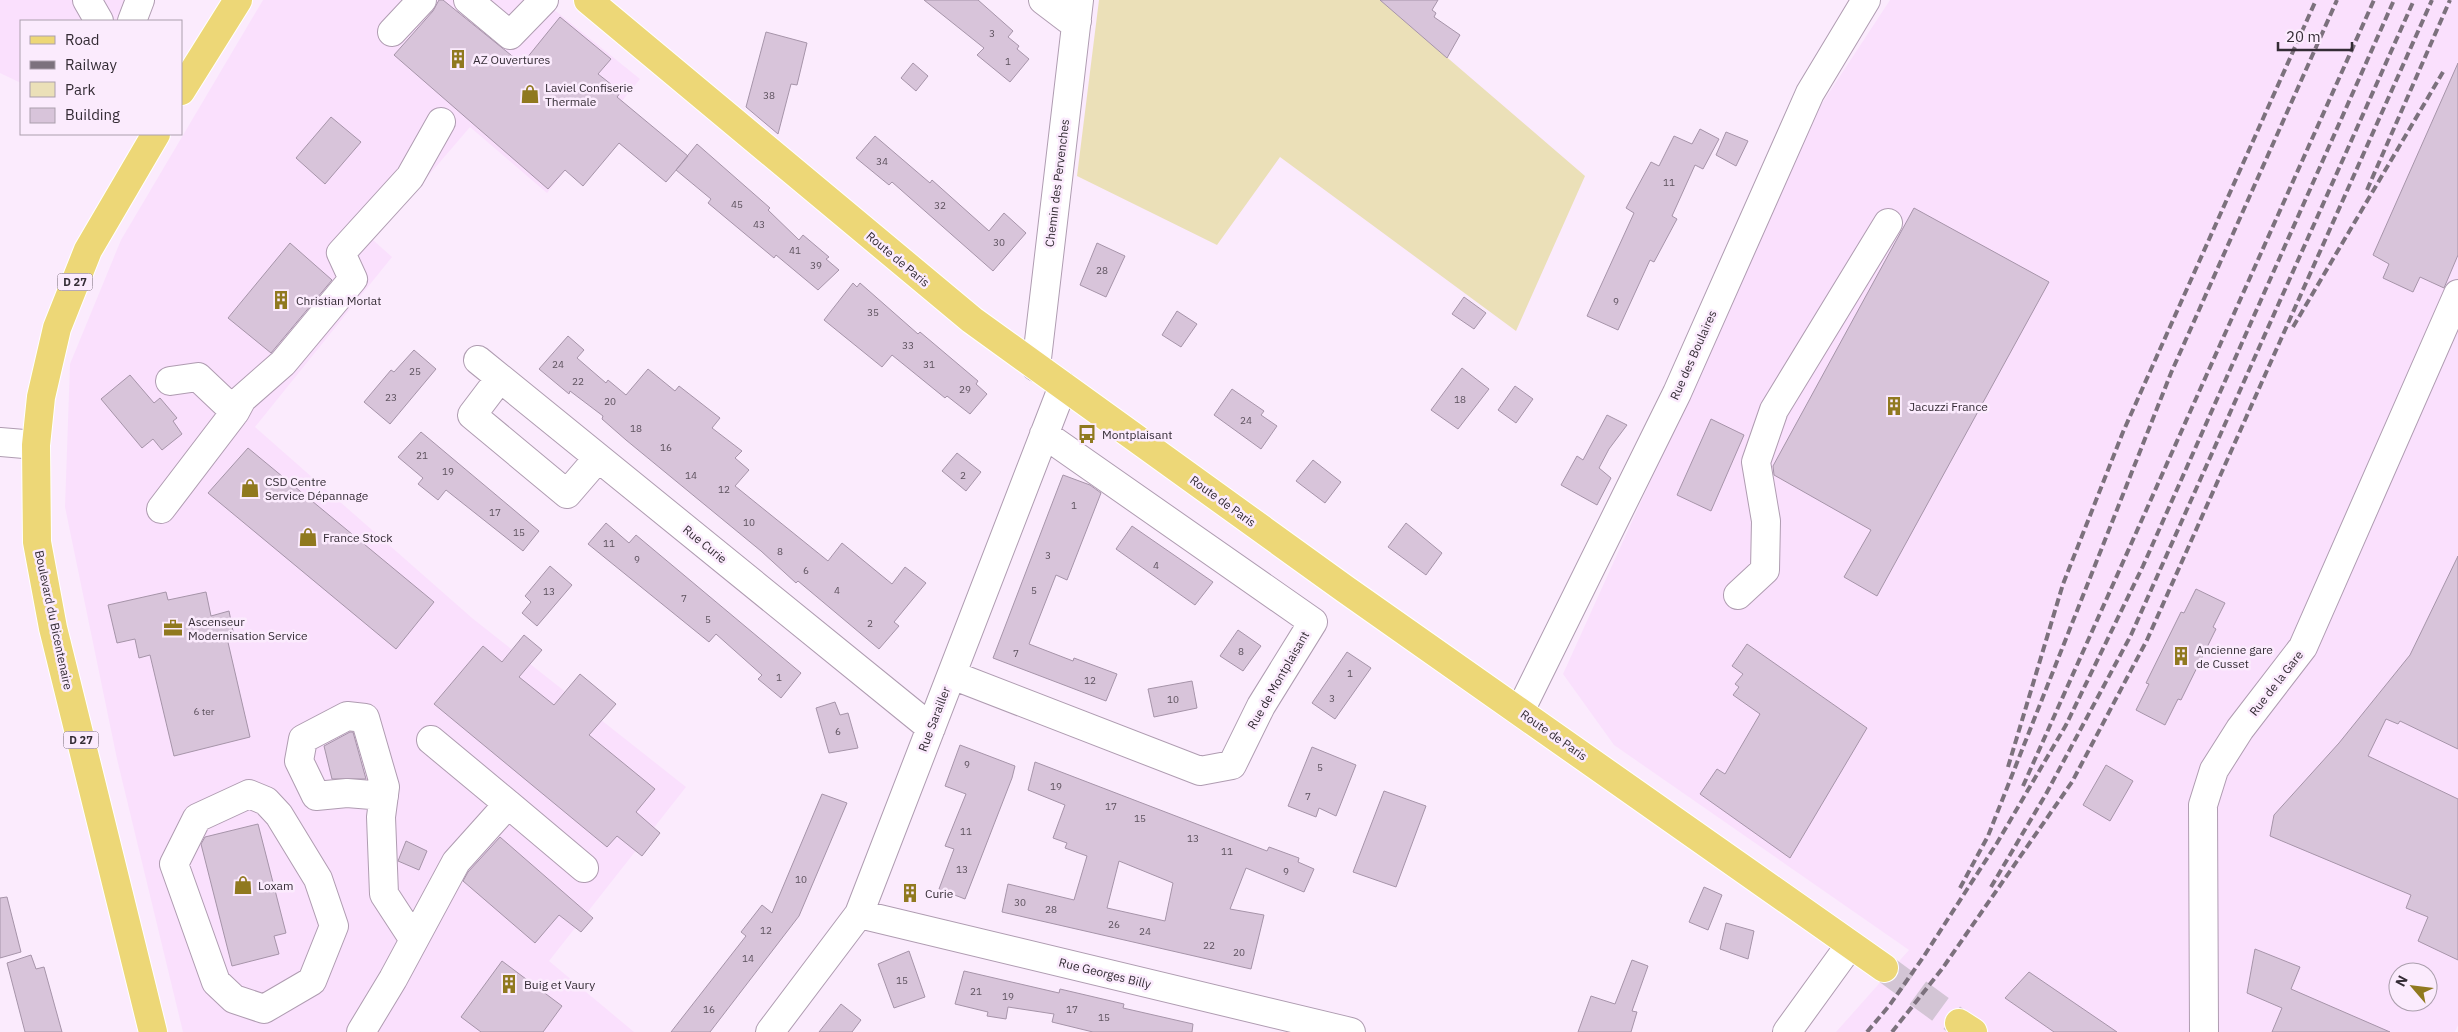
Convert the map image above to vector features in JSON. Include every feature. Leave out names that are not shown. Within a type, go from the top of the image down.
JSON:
[{"type":"main road","name":"Route de Paris","points":[[588,0],[972,320],[1345,589],[1884,968]]},
{"type":"main road","points":[[182,89],[233,6]]},
{"type":"main road","name":"Boulevard du Bicentenaire","points":[[154,1032],[53,628],[37,542],[36,445],[42,397],[57,328],[88,250],[155,135]]},
{"type":"street","points":[[87,0],[98,20]]},
{"type":"street","points":[[132,20],[140,0]]},
{"type":"street","points":[[392,32],[422,0]]},
{"type":"street","points":[[468,0],[510,35],[544,0]]},
{"type":"street","points":[[1043,0],[1068,19],[1078,11]]},
{"type":"street","name":"Rue des Boulaires","points":[[1520,711],[1677,393],[1810,93],[1866,0]]},
{"type":"street","name":"Chemin des Pervenches","points":[[1036,366],[1078,11]]},
{"type":"street","points":[[161,509],[235,412],[242,399],[282,364],[353,279],[341,253],[410,177],[441,122]]},
{"type":"street","points":[[1738,595],[1765,570],[1766,521],[1756,462],[1774,410],[1888,223]]},
{"type":"street","name":"Rue de la Gare","points":[[2204,1032],[2203,805],[2214,770],[2240,729],[2303,647],[2458,294]]},
{"type":"street","name":"Rue Curie","points":[[478,360],[931,728]]},
{"type":"street","points":[[170,381],[198,377],[235,412]]},
{"type":"street","points":[[500,378],[472,415],[567,494],[598,458]]},
{"type":"street","name":"Rue Sarailler","points":[[770,1032],[860,914],[1063,386]]},
{"type":"street","name":"Rue de Montplaisant","points":[[952,675],[1200,771],[1232,765],[1261,706],[1313,622],[1044,434]]},
{"type":"street","points":[[0,442],[36,445]]},
{"type":"street","points":[[431,740],[584,868]]},
{"type":"street","points":[[249,794],[266,801],[279,815],[318,879],[334,926],[312,981],[267,1021],[234,999],[216,982],[174,864],[197,818],[249,794]]},
{"type":"street","points":[[384,796],[381,817],[384,894],[414,940]]},
{"type":"street","points":[[361,1032],[456,862],[508,804]]},
{"type":"street","name":"Rue Georges Billy","points":[[860,914],[1351,1032]]},
{"type":"street","points":[[1787,1032],[1850,945]]},
{"type":"shaded area","points":[[0,0],[149,0],[142,20],[20,20],[20,83],[0,73]]},
{"type":"shaded area","points":[[263,0],[542,0],[640,79],[547,193],[470,127],[373,240],[392,257],[255,427],[472,618],[686,787],[549,961],[634,1032],[183,1032],[117,759],[65,507],[70,364],[121,240]]},
{"type":"shaded area","points":[[1890,0],[2458,0],[2458,1025],[2455,1032],[1836,1032],[1909,950],[1614,745],[1563,674],[1819,108]]},
{"type":"green space","points":[[1099,0],[1389,0],[1386,5],[1585,176],[1516,331],[1280,157],[1217,245],[1077,176]]},
{"type":"building","points":[[439,0],[443,0],[522,64],[560,17],[611,59],[598,74],[621,92],[617,97],[688,156],[666,182],[619,143],[583,186],[565,170],[548,189],[394,55],[433,11]]},
{"type":"building","points":[[924,0],[978,0],[1013,31],[1008,37],[1019,46],[1017,49],[1029,59],[1010,82],[977,55],[984,48]]},
{"type":"building","points":[[1380,0],[1438,0],[1432,10],[1436,13],[1434,17],[1460,35],[1447,58]]},
{"type":"building","points":[[766,32],[807,43],[797,85],[791,84],[778,134],[746,107]]},
{"type":"building","points":[[913,63],[928,76],[916,91],[901,78]]},
{"type":"building","points":[[2458,63],[2458,255],[2444,288],[2420,277],[2413,292],[2383,278],[2389,264],[2373,255]]},
{"type":"building","points":[[331,117],[361,142],[325,184],[296,158]]},
{"type":"building","points":[[1700,129],[1719,139],[1703,169],[1695,165],[1672,216],[1677,219],[1654,262],[1650,260],[1618,330],[1587,316],[1634,213],[1626,208],[1651,162],[1659,166],[1674,136],[1692,144]]},
{"type":"building","points":[[1726,132],[1748,141],[1736,166],[1716,155]]},
{"type":"building","points":[[875,136],[930,183],[932,180],[989,231],[1004,213],[1026,233],[993,271],[892,182],[889,185],[856,158]]},
{"type":"building","points":[[697,144],[770,208],[768,210],[799,240],[803,235],[829,257],[826,259],[839,270],[818,290],[776,255],[774,258],[708,203],[711,199],[676,170]]},
{"type":"building","name":"Jacuzzi France","points":[[1914,208],[2049,282],[1877,596],[1844,577],[1871,530],[1774,475],[1773,466]]},
{"type":"building","name":"Christian Morlat","points":[[290,243],[332,280],[271,353],[228,318]]},
{"type":"building","points":[[1097,243],[1125,256],[1106,297],[1080,285]]},
{"type":"building","points":[[853,283],[857,287],[860,283],[918,334],[920,332],[978,381],[976,384],[987,394],[970,414],[947,396],[945,398],[892,355],[882,367],[824,320]]},
{"type":"building","points":[[1464,297],[1486,313],[1474,329],[1452,314]]},
{"type":"building","points":[[1177,311],[1197,324],[1181,347],[1162,335]]},
{"type":"building","points":[[568,336],[584,350],[577,358],[606,383],[608,380],[626,395],[648,369],[675,391],[679,386],[720,418],[712,428],[742,451],[735,458],[749,470],[735,486],[828,561],[842,543],[892,584],[905,567],[926,583],[894,622],[899,626],[879,649],[798,581],[796,583],[761,551],[626,440],[602,419],[603,416],[570,391],[569,394],[539,369]]},
{"type":"building","points":[[414,350],[436,369],[390,424],[364,402],[391,370],[394,372]]},
{"type":"building","points":[[1462,368],[1489,389],[1458,429],[1431,410]]},
{"type":"building","points":[[130,375],[154,403],[160,398],[177,418],[173,421],[182,434],[162,450],[153,439],[142,448],[101,399]]},
{"type":"building","points":[[1515,386],[1533,399],[1516,423],[1498,410]]},
{"type":"building","points":[[1232,389],[1264,411],[1261,415],[1277,426],[1261,449],[1214,415]]},
{"type":"building","points":[[1607,415],[1627,425],[1609,449],[1599,468],[1611,478],[1597,505],[1561,485],[1577,456],[1583,460]]},
{"type":"building","points":[[1711,419],[1744,435],[1711,511],[1677,495]]},
{"type":"building","points":[[421,432],[539,531],[523,551],[446,490],[438,500],[418,484],[423,478],[398,457]]},
{"type":"building","points":[[248,448],[434,602],[396,649],[208,493]]},
{"type":"building","points":[[957,453],[981,472],[966,491],[942,471]]},
{"type":"building","points":[[1313,460],[1341,482],[1325,503],[1296,481]]},
{"type":"building","points":[[1063,475],[1090,485],[1101,493],[1067,580],[1056,575],[1029,644],[1073,661],[1074,658],[1117,674],[1106,701],[993,658]]},
{"type":"building","points":[[606,523],[629,543],[636,535],[801,673],[781,698],[758,679],[762,675],[716,634],[709,642],[588,544]]},
{"type":"building","points":[[1406,523],[1442,553],[1426,575],[1388,547]]},
{"type":"building","points":[[1132,526],[1213,582],[1195,605],[1116,549]]},
{"type":"building","points":[[2458,556],[2458,749],[2400,721],[2398,724],[2386,719],[2368,756],[2458,799],[2458,960],[2418,941],[2428,917],[2406,908],[2411,895],[2270,836],[2274,815],[2339,743],[2410,655]]},
{"type":"building","points":[[550,566],[572,585],[537,626],[522,613],[531,602],[525,596]]},
{"type":"building","name":"Ancienne gare de Cusset","points":[[2196,589],[2225,603],[2213,627],[2216,629],[2181,700],[2178,699],[2165,725],[2136,710],[2149,684],[2146,683],[2181,612],[2184,613]]},
{"type":"building","points":[[166,592],[168,600],[206,592],[211,616],[229,611],[234,636],[227,638],[250,737],[174,756],[150,655],[139,658],[135,639],[117,643],[108,605]]},
{"type":"building","points":[[1238,630],[1261,646],[1243,671],[1220,656]]},
{"type":"building","points":[[524,635],[542,650],[519,677],[554,705],[580,674],[616,704],[589,735],[655,789],[636,812],[660,833],[642,856],[617,836],[607,847],[434,704],[483,646],[502,662]]},
{"type":"building","points":[[1747,644],[1867,728],[1790,858],[1700,794],[1717,769],[1725,774],[1760,714],[1733,695],[1739,687],[1735,684],[1743,674],[1732,666]]},
{"type":"building","points":[[1347,652],[1371,668],[1335,719],[1312,703]]},
{"type":"building","points":[[1192,681],[1197,708],[1154,717],[1148,689]]},
{"type":"building","points":[[835,702],[840,715],[848,713],[858,748],[829,753],[816,708]]},
{"type":"building","points":[[353,732],[366,779],[332,779],[324,746]]},
{"type":"building","points":[[960,745],[1015,766],[965,899],[939,889],[954,849],[945,846],[966,794],[945,786]]},
{"type":"building","points":[[1312,747],[1356,765],[1336,816],[1319,808],[1316,817],[1288,806]]},
{"type":"building","points":[[1035,762],[1267,851],[1269,847],[1299,858],[1298,862],[1314,869],[1304,892],[1246,868],[1230,909],[1264,915],[1251,969],[1002,912],[1008,884],[1074,900],[1087,856],[1065,848],[1067,843],[1053,838],[1065,805],[1028,790]],"holes":[[[1119,861],[1173,883],[1165,921],[1107,908]]]},
{"type":"building","points":[[2106,765],[2133,781],[2110,821],[2083,805]]},
{"type":"building","points":[[1384,791],[1426,806],[1396,887],[1353,872]]},
{"type":"building","points":[[822,794],[847,803],[799,916],[710,1032],[671,1032],[746,936],[741,932],[762,905],[772,913]]},
{"type":"building","name":"Loxam","points":[[258,824],[286,933],[274,936],[279,954],[232,966],[201,844],[205,837]]},
{"type":"building","points":[[500,837],[593,918],[581,932],[559,915],[535,943],[463,881],[468,872]]},
{"type":"building","points":[[406,841],[427,851],[419,870],[398,861]]},
{"type":"building","points":[[1704,887],[1722,895],[1708,930],[1689,922]]},
{"type":"building","points":[[7,897],[21,952],[0,958],[0,898]]},
{"type":"building","points":[[1726,923],[1754,931],[1748,959],[1720,949]]},
{"type":"building","points":[[2255,949],[2300,967],[2291,989],[2390,1032],[2272,1032],[2282,1008],[2247,993]]},
{"type":"building","points":[[909,951],[925,997],[894,1008],[878,964]]},
{"type":"building","points":[[31,955],[36,969],[44,967],[62,1032],[25,1032],[7,963]]},
{"type":"building","points":[[1632,960],[1648,966],[1632,1011],[1637,1012],[1631,1032],[1578,1032],[1591,996],[1615,1004]]},
{"type":"building","name":"Buig et Vaury","points":[[502,961],[562,1006],[543,1032],[481,1032],[461,1017]]},
{"type":"building","points":[[964,971],[1059,993],[1060,989],[1124,1004],[1123,1008],[1193,1024],[1192,1032],[1093,1032],[1052,1022],[1054,1014],[1008,1007],[1006,1019],[987,1016],[988,1012],[955,1004]]},
{"type":"building","points":[[2029,972],[2117,1032],[2054,1032],[2005,998]]},
{"type":"building","points":[[841,1004],[861,1020],[852,1032],[819,1032]]},
{"type":"tunnel","points":[[1884,968],[1959,1023]]},
{"type":"railway","points":[[2008,767],[2063,584],[2123,432],[2316,0]]},
{"type":"railway","points":[[1960,888],[1988,836],[2171,373],[2337,0]]},
{"type":"railway","points":[[2023,786],[2374,0]]},
{"type":"railway","points":[[1867,1032],[1889,1006],[1924,956],[1997,843],[2066,725],[2143,566],[2394,0]]},
{"type":"railway","points":[[1991,887],[2046,794],[2131,635],[2414,0]]},
{"type":"railway","points":[[1892,1032],[1942,969],[2072,782],[2147,640],[2432,0]]},
{"type":"railway","points":[[2367,190],[2450,0]]},
{"type":"railway","points":[[2293,327],[2443,72]]},
{"type":"place","name":"AZ Ouvertures","points":[[458,59]]},
{"type":"place","name":"Laviel Confiserie Thermale","points":[[530,94]]},
{"type":"place","name":"Christian Morlat","points":[[281,300]]},
{"type":"place","name":"Jacuzzi France","points":[[1894,406]]},
{"type":"place","name":"Montplaisant","points":[[1087,434]]},
{"type":"place","name":"CSD Centre Service Dépannage","points":[[250,488]]},
{"type":"place","name":"France Stock","points":[[308,537]]},
{"type":"place","name":"Ascenseur Modernisation Service","points":[[173,628]]},
{"type":"place","name":"Ancienne gare de Cusset","points":[[2181,656]]},
{"type":"place","name":"Loxam","points":[[243,885]]},
{"type":"place","name":"Curie","points":[[910,893]]},
{"type":"place","name":"Buig et Vaury","points":[[509,984]]}]
